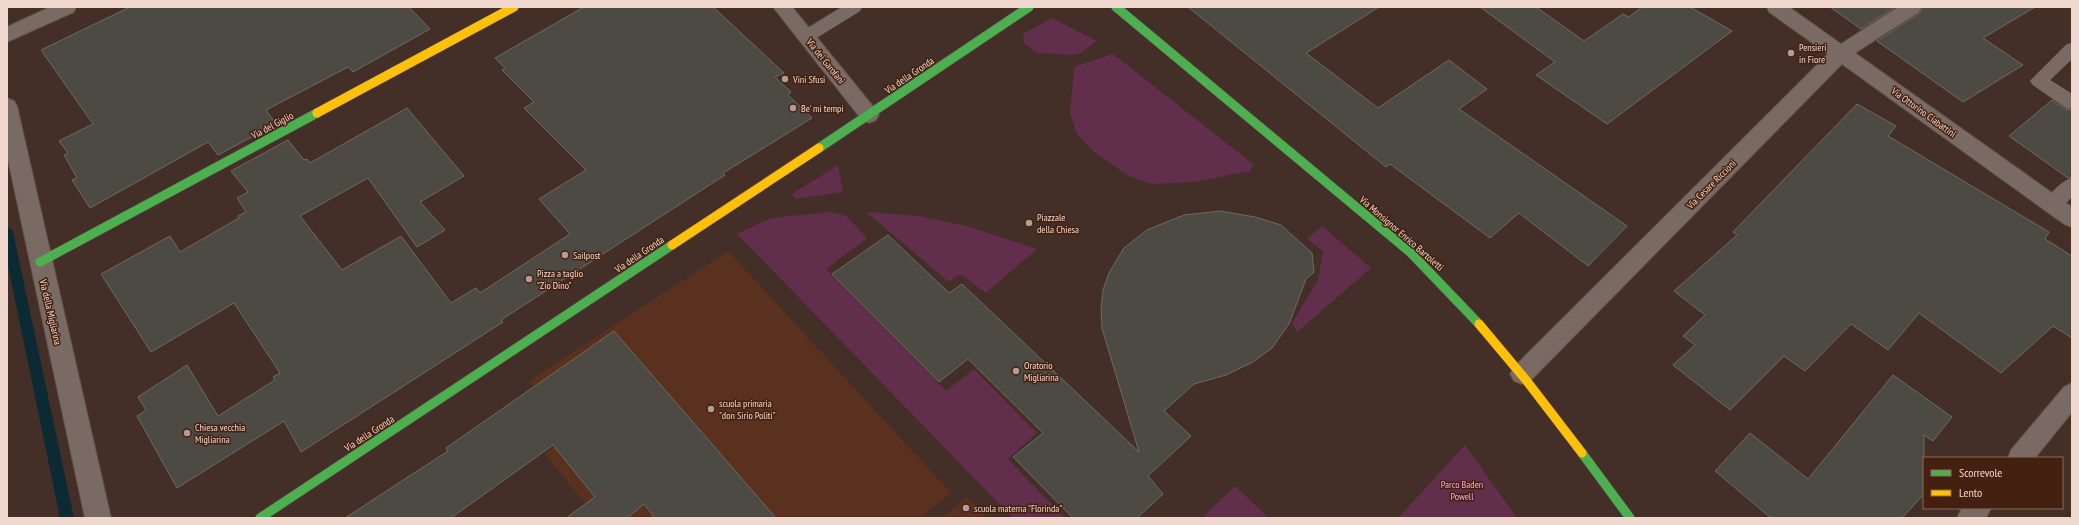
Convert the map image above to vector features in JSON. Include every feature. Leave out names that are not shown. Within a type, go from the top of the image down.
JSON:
[{"type":"street","points":[[7,35],[67,7]]},
{"type":"street","name":"Via del Giglio","points":[[40,262],[514,7]]},
{"type":"street","name":"Via dei Garofani","points":[[782,7],[807,36],[869,115]]},
{"type":"street","name":"Via della Gronda","points":[[260,518],[869,115],[1029,7]]},
{"type":"street","name":"Via Monsignor Enrico Bartoletti","points":[[1116,7],[1410,252],[1461,303],[1522,374],[1630,518]]},
{"type":"street","name":"Via Ottorino Ciabattini","points":[[1776,7],[2072,218]]},
{"type":"street","name":"Via Cesare Riccioni","points":[[1522,374],[1841,53],[1912,7]]},
{"type":"street","name":"Via della Migliarina","points":[[7,106],[40,262],[98,518]]},
{"type":"street","points":[[2021,457],[2072,394]]},
{"type":"street","points":[[1970,518],[1977,509]]},
{"type":"lane","points":[[807,36],[854,7]]},
{"type":"lane","points":[[2072,49],[2039,81],[2072,103]]},
{"type":"lane","points":[[2053,204],[2072,185]]},
{"type":"shaded area","name":"scuola primaria \"don Sirio Politi\"","points":[[728,251],[951,493],[920,518],[597,518],[545,454],[567,436],[529,381]]},
{"type":"shaded area","name":"scuola materna \"Florinda\"","points":[[967,497],[987,518],[942,518]]},
{"type":"green space","points":[[1052,18],[1097,41],[1081,53],[1073,55],[1037,53],[1024,43],[1023,34]]},
{"type":"green space","points":[[1113,54],[1253,164],[1250,171],[1194,182],[1152,184],[1128,176],[1092,150],[1077,134],[1070,113],[1074,67]]},
{"type":"green space","points":[[838,165],[843,192],[795,199],[792,194]]},
{"type":"green space","points":[[830,212],[846,216],[867,238],[826,269],[946,391],[974,369],[1037,433],[1008,459],[1065,518],[1013,518],[737,234],[771,218]]},
{"type":"green space","points":[[866,212],[919,216],[967,226],[1037,249],[986,293],[960,274],[949,282]]},
{"type":"green space","points":[[1322,226],[1371,268],[1297,332],[1292,323],[1318,280],[1323,251],[1307,239]]},
{"type":"green space","name":"Parco Baden Powell","points":[[1465,445],[1517,518],[1398,518]]},
{"type":"green space","points":[[1235,486],[1269,518],[1202,518]]},
{"type":"building","points":[[130,7],[409,7],[430,29],[353,72],[348,67],[266,110],[276,124],[218,155],[208,142],[90,208],[72,180],[77,178],[64,155],[68,153],[59,141],[93,124],[41,50]]},
{"type":"building","points":[[584,7],[713,7],[784,73],[775,77],[791,92],[788,95],[812,118],[723,173],[725,175],[501,320],[503,322],[301,452],[284,421],[177,488],[137,416],[146,410],[138,397],[187,365],[218,416],[275,380],[273,377],[280,373],[234,303],[151,352],[101,274],[170,236],[180,252],[239,218],[238,216],[246,212],[237,198],[248,192],[231,171],[288,140],[304,160],[307,159],[310,163],[407,108],[464,176],[420,202],[445,230],[417,247],[368,178],[300,216],[342,270],[401,236],[451,303],[476,288],[480,293],[570,234],[539,199],[586,170],[524,108],[534,102],[502,70],[505,68],[495,58]]},
{"type":"building","points":[[1188,7],[1379,7],[1306,53],[1378,108],[1449,60],[1487,89],[1459,109],[1627,226],[1588,266],[1519,213],[1490,238],[1390,164],[1386,167]]},
{"type":"building","points":[[1480,7],[1536,7],[1584,41],[1623,14],[1629,17],[1642,7],[1690,7],[1732,31],[1607,124],[1536,75],[1555,62]]},
{"type":"building","points":[[1830,7],[1895,7],[1861,29]]},
{"type":"building","points":[[1922,7],[2035,7],[1983,38],[2023,65],[1963,102],[1877,41],[1920,13]]},
{"type":"building","points":[[2052,100],[2065,109],[2072,110],[2072,177],[2068,178],[2009,136]]},
{"type":"building","points":[[1857,104],[1896,126],[1888,136],[2049,232],[2045,239],[2072,256],[2072,338],[2053,326],[2001,373],[1919,313],[1888,350],[1851,324],[1805,371],[1784,356],[1730,410],[1673,365],[1695,345],[1683,336],[1705,315],[1674,291],[1737,235],[1733,232]]},
{"type":"building","points":[[1220,211],[1255,217],[1281,225],[1312,253],[1314,272],[1306,279],[1289,324],[1272,348],[1253,362],[1226,375],[1194,384],[1164,411],[1191,436],[1148,476],[1163,494],[1137,518],[1073,518],[1013,457],[1043,433],[968,359],[939,382],[832,274],[888,235],[949,293],[962,284],[1139,452],[1102,328],[1101,309],[1103,290],[1109,273],[1124,248],[1147,230],[1184,215]]},
{"type":"building","points":[[614,331],[776,518],[655,518],[644,504],[627,518],[566,518],[595,497],[553,445],[451,518],[345,518],[448,451],[446,448]]},
{"type":"building","points":[[1893,375],[1952,417],[1933,441],[1924,435],[1923,495],[1902,518],[1771,518],[1715,471],[1750,433],[1808,479]]},
{"type":"waterway","points":[[7,232],[67,518]]},
{"type":"traffic: fast","points":[[819,148],[1029,7]]},
{"type":"traffic: fast","points":[[1116,7],[1410,252],[1479,324]]},
{"type":"traffic: fast","points":[[40,262],[317,113]]},
{"type":"traffic: fast","points":[[260,518],[672,245]]},
{"type":"traffic: fast","points":[[1582,453],[1630,518]]},
{"type":"traffic: slow","points":[[317,113],[514,7]]},
{"type":"traffic: slow","points":[[672,245],[819,148]]},
{"type":"traffic: slow","points":[[1479,324],[1526,380],[1582,453]]},
{"type":"place","name":"Pensieri in Fiore","points":[[1791,53]]},
{"type":"place","name":"Vini Sfusi","points":[[785,79]]},
{"type":"place","name":"Be' mi tempi","points":[[793,108]]},
{"type":"place","name":"Piazzale della Chiesa","points":[[1029,223]]},
{"type":"place","name":"Sailpost","points":[[565,255]]},
{"type":"place","name":"Pizza a taglio \"Zio Dino\"","points":[[529,279]]},
{"type":"place","name":"Oratorio Migliarina","points":[[1016,371]]},
{"type":"place","name":"scuola primaria \"don Sirio Politi\"","points":[[711,409]]},
{"type":"place","name":"Chiesa vecchia Migliarina","points":[[187,433]]},
{"type":"place","name":"scuola materna \"Florinda\"","points":[[966,508]]}]
